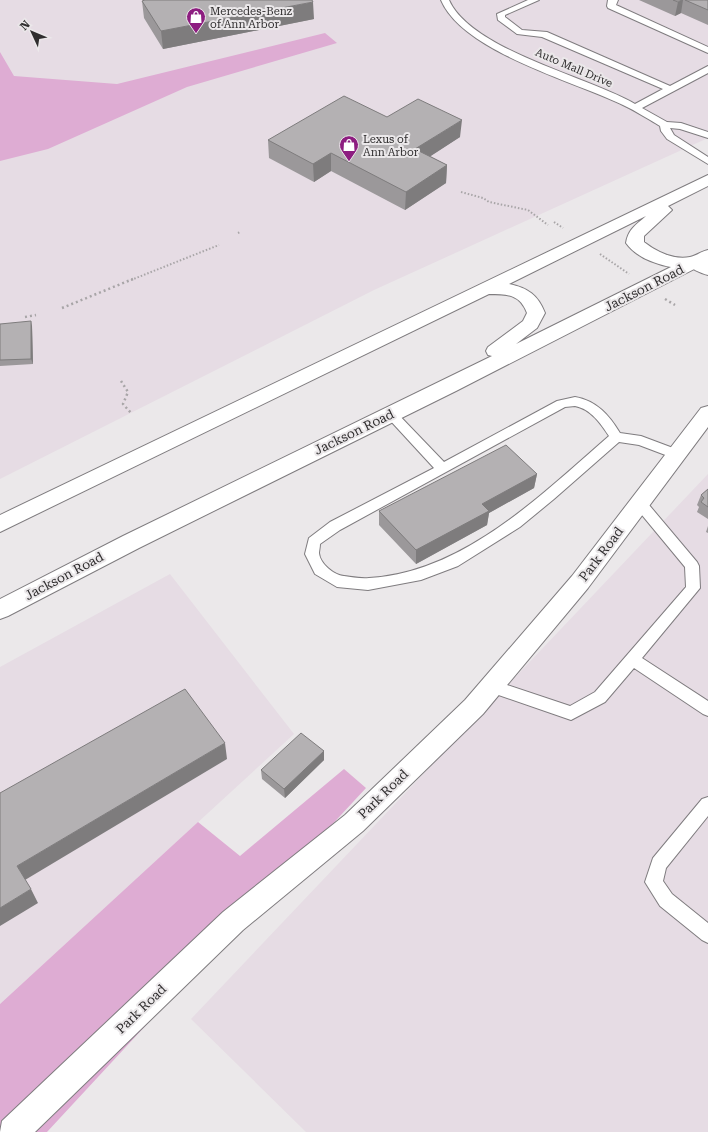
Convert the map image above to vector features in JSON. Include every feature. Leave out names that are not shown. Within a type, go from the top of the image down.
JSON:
[{"type":"main road","points":[[0,524],[708,180]]},
{"type":"main road","points":[[684,192],[636,234],[635,243],[648,255],[668,262],[704,262]]},
{"type":"main road","name":"Jackson Road","points":[[0,610],[130,542],[704,262]]},
{"type":"main road","points":[[449,386],[530,324],[536,313],[533,302],[525,294],[509,289],[486,288]]},
{"type":"main road","name":"Park Road","points":[[13,1132],[233,921],[354,822],[474,707],[580,582],[708,413]]},
{"type":"lane","name":"Auto Mall Drive","points":[[445,0],[448,7],[467,28],[496,46],[522,59],[635,108],[665,125],[681,126],[708,135]]},
{"type":"lane","points":[[514,35],[501,18],[501,14],[535,0]]},
{"type":"lane","points":[[614,0],[612,1],[611,6],[708,50]]},
{"type":"lane","points":[[496,46],[514,35],[544,34],[670,89]]},
{"type":"lane","points":[[635,108],[708,69]]},
{"type":"lane","points":[[665,125],[666,131],[670,137],[708,161]]},
{"type":"lane","points":[[616,437],[549,496],[515,523],[453,562],[416,576],[368,584],[338,581],[320,570],[312,554],[314,542],[335,526],[561,404],[576,402],[589,407],[606,421],[616,437],[641,441],[676,454]]},
{"type":"lane","points":[[391,414],[443,468]]},
{"type":"lane","points":[[492,686],[571,713],[600,697],[693,588],[692,566],[639,503]]},
{"type":"lane","points":[[632,659],[708,709]]},
{"type":"lane","points":[[708,804],[659,864],[654,882],[666,900],[708,934]]},
{"type":"path","points":[[461,192],[484,198],[489,202],[528,210],[548,225]]},
{"type":"path","points":[[62,308],[219,245]]},
{"type":"path","points":[[594,250],[633,276]]},
{"type":"path","points":[[25,317],[36,315]]},
{"type":"path","points":[[121,381],[128,392],[123,404],[131,413]]},
{"type":"shaded area","points":[[0,0],[708,0],[708,138],[374,290],[0,479]]},
{"type":"shaded area","points":[[325,33],[337,43],[187,87],[48,149],[0,161],[0,52],[14,76],[117,84]]},
{"type":"shaded area","points":[[708,474],[708,1132],[306,1132],[191,1019]]},
{"type":"shaded area","points":[[170,574],[294,734],[0,1004],[0,667]]},
{"type":"shaded area","points":[[344,769],[366,788],[47,1132],[0,1132],[0,1004],[198,822],[240,856]]},
{"type":"building","points":[[312,0],[313,2],[161,31],[142,1]]},
{"type":"building","points":[[685,0],[708,0],[708,10]]},
{"type":"building","name":"Lexus of Ann Arbor","points":[[344,96],[387,117],[418,99],[462,120],[415,149],[447,165],[406,192],[331,153],[313,164],[268,140]]},
{"type":"building","points":[[31,321],[31,359],[0,360],[0,324]]},
{"type":"building","points":[[506,445],[537,474],[482,504],[489,511],[416,550],[379,511]]},
{"type":"building","points":[[708,489],[708,507],[701,502],[704,498],[701,495]]},
{"type":"building","points":[[185,689],[225,743],[17,866],[31,889],[0,908],[0,793]]},
{"type":"building","points":[[301,733],[324,751],[284,789],[261,770]]},
{"type":"place","name":"Mercedes-Benz of Ann Arbor","points":[[196,34]]},
{"type":"place","name":"Lexus of Ann Arbor","points":[[349,162]]}]
